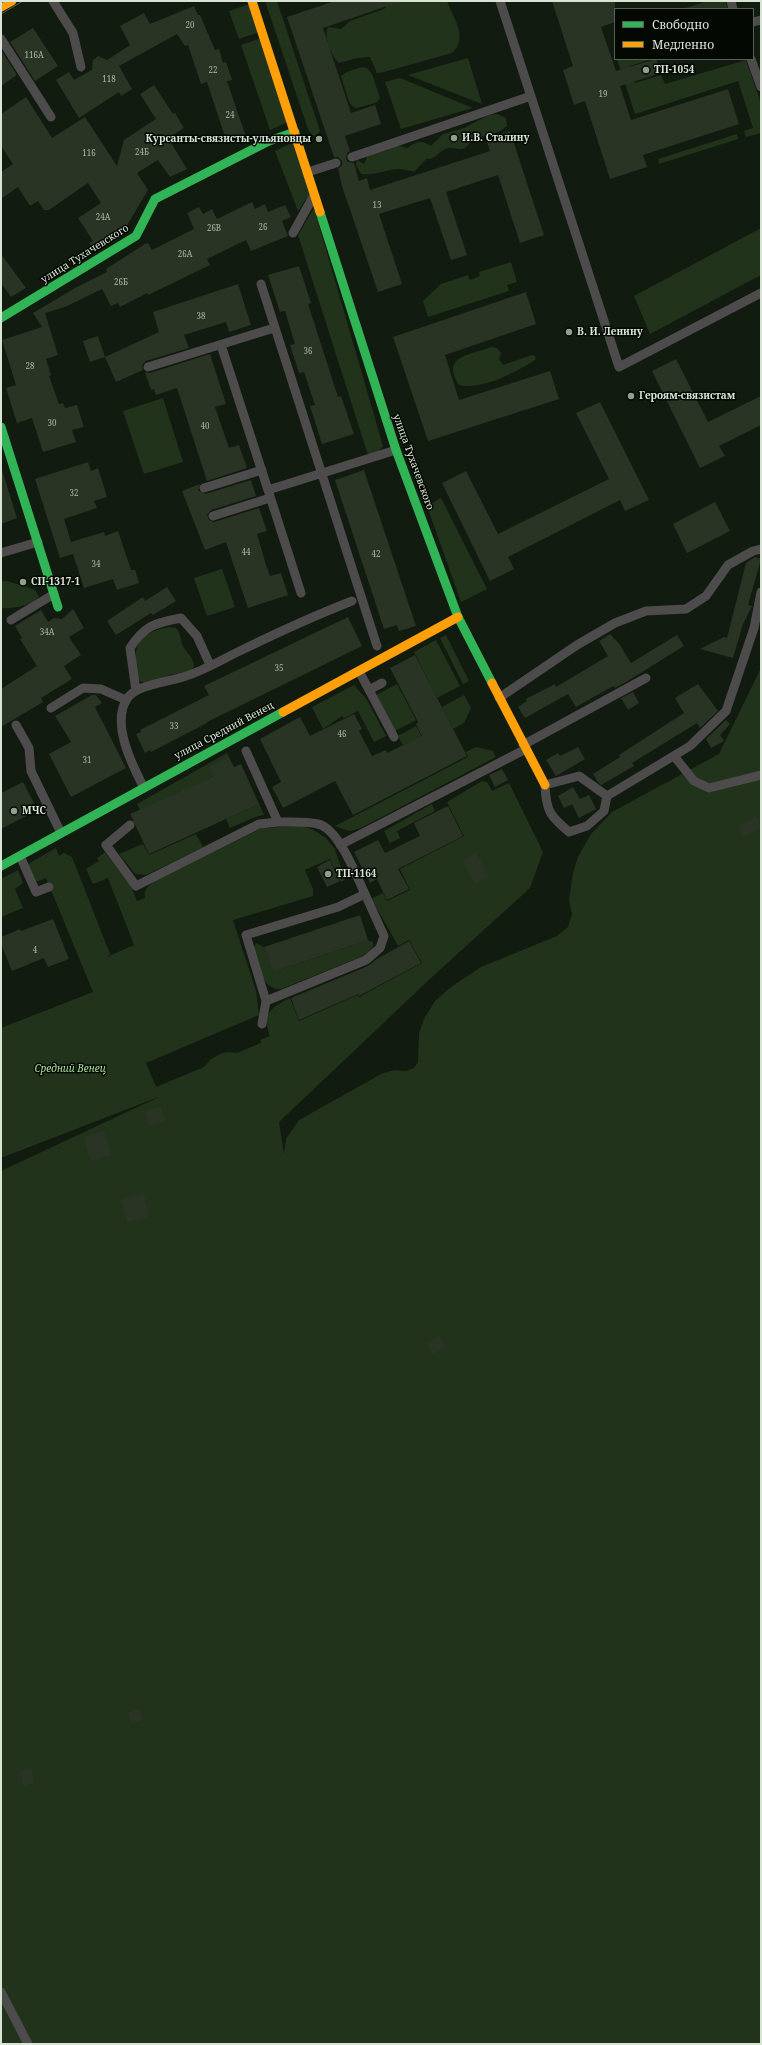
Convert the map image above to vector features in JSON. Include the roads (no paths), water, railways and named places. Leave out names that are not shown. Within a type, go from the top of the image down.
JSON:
[{"type":"street","points":[[1,7],[12,1]]},
{"type":"street","name":"улица Тухачевского","points":[[252,1],[396,450],[458,617],[545,786]]},
{"type":"street","name":"улица Тухачевского","points":[[1,318],[136,236],[155,199],[269,141],[295,132]]},
{"type":"street","points":[[1,427],[58,606]]},
{"type":"street","name":"улица Средний Венец","points":[[1,866],[458,617]]},
{"type":"lane","points":[[53,1],[73,34],[81,67]]},
{"type":"lane","points":[[500,1],[619,367],[761,293]]},
{"type":"lane","points":[[1,39],[51,117]]},
{"type":"lane","points":[[751,60],[761,88]]},
{"type":"lane","points":[[352,157],[531,96]]},
{"type":"lane","points":[[308,172],[336,163]]},
{"type":"lane","points":[[293,233],[315,195]]},
{"type":"lane","points":[[261,284],[377,646]]},
{"type":"lane","points":[[148,367],[274,328]]},
{"type":"lane","points":[[221,345],[301,593]]},
{"type":"lane","points":[[213,516],[321,473],[396,450]]},
{"type":"lane","points":[[204,488],[262,470]]},
{"type":"lane","points":[[1,553],[38,542]]},
{"type":"lane","points":[[500,698],[577,645],[615,623],[646,610],[686,609],[706,596],[728,565],[753,551],[761,549]]},
{"type":"lane","points":[[607,796],[579,776],[545,786],[546,805],[552,818],[569,832],[587,826],[604,811],[607,796],[690,746],[726,711],[754,628],[761,592]]},
{"type":"lane","points":[[11,620],[54,594]]},
{"type":"lane","points":[[144,788],[133,767],[124,741],[122,712],[126,700],[136,691],[186,676],[310,618],[352,601]]},
{"type":"lane","points":[[136,691],[130,648],[139,634],[157,623],[181,618],[197,636],[210,665]]},
{"type":"lane","points":[[359,671],[394,737]]},
{"type":"lane","points":[[340,845],[525,747],[646,678]]},
{"type":"lane","points":[[369,690],[382,683]]},
{"type":"lane","points":[[51,708],[83,688],[101,689],[126,700]]},
{"type":"lane","points":[[16,725],[29,748],[30,771],[61,834]]},
{"type":"lane","points":[[246,751],[278,822]]},
{"type":"lane","points":[[674,756],[694,781],[709,788],[761,775]]},
{"type":"lane","points":[[130,825],[106,845],[136,886],[259,824],[278,822],[310,823],[323,825],[333,833],[365,894],[384,936],[380,948],[366,960],[266,1001]]},
{"type":"lane","points":[[20,856],[36,892],[49,887]]},
{"type":"lane","points":[[262,1024],[266,1001],[246,935],[338,907],[365,894]]},
{"type":"lane","points":[[1,1992],[28,2044]]},
{"type":"tram line","points":[[1,3],[5,1]]},
{"type":"tram line","points":[[1,14],[23,1]]},
{"type":"place","name":"ТП-1054","points":[[646,70]]},
{"type":"place","name":"И.В. Сталину","points":[[454,138]]},
{"type":"place","name":"Курсанты-связисты-ульяновцы","points":[[319,139]]},
{"type":"place","name":"В. И. Ленину","points":[[569,332]]},
{"type":"place","name":"Героям-связистам","points":[[631,396]]},
{"type":"place","name":"СП-1317-1","points":[[23,582]]},
{"type":"place","name":"МЧС","points":[[14,811]]},
{"type":"place","name":"ТП-1164","points":[[328,874]]},
{"type":"park label","name":"Средний Венец","points":[[70,1069]]}]
